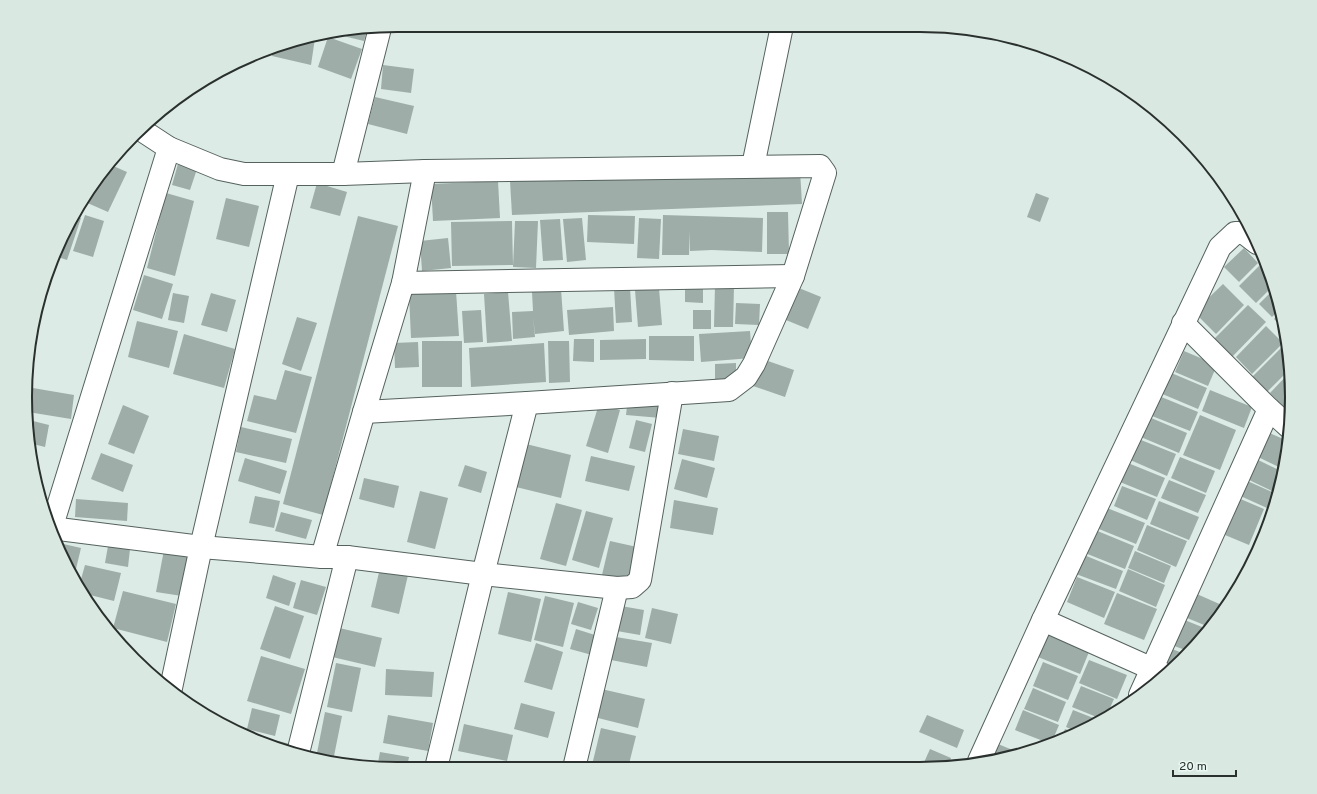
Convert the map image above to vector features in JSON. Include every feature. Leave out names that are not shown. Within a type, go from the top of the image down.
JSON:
[{"type":"street","points":[[753,166],[781,32]]},
{"type":"street","points":[[343,174],[379,33]]},
{"type":"street","points":[[146,133],[169,148],[220,169],[244,174],[343,174],[753,166],[820,166],[825,173],[793,276],[754,364],[746,377],[730,390],[364,412]]},
{"type":"street","points":[[53,520],[169,148]]},
{"type":"street","points":[[322,557],[403,283],[426,172]]},
{"type":"street","points":[[172,684],[201,547],[288,174]]},
{"type":"street","points":[[981,757],[1043,620],[1220,247],[1235,233],[1244,233],[1246,235]]},
{"type":"street","points":[[403,283],[793,276]]},
{"type":"street","points":[[1183,323],[1284,422]]},
{"type":"street","points":[[57,529],[201,547],[322,557],[347,557],[483,574],[618,588],[632,587],[640,580],[672,393]]},
{"type":"street","points":[[437,762],[483,574],[527,403]]},
{"type":"street","points":[[1043,620],[1159,672],[1269,409]]},
{"type":"street","points":[[299,749],[347,557]]},
{"type":"street","points":[[575,762],[618,588]]},
{"type":"building","points":[[366,34],[364,41],[343,36]]},
{"type":"building","points":[[331,38],[362,49],[351,79],[318,67],[327,39]]},
{"type":"building","points":[[314,42],[311,65],[272,56],[272,54],[280,51]]},
{"type":"building","points":[[383,65],[414,69],[411,93],[381,89]]},
{"type":"building","points":[[375,97],[414,106],[407,134],[368,124]]},
{"type":"building","points":[[178,164],[197,169],[190,190],[172,185]]},
{"type":"building","points":[[114,166],[127,172],[108,212],[88,203]]},
{"type":"building","points":[[800,170],[802,204],[512,215],[510,181]]},
{"type":"building","points":[[498,181],[500,218],[433,221],[431,184]]},
{"type":"building","points":[[317,183],[347,192],[340,216],[310,208]]},
{"type":"building","points":[[166,193],[194,201],[175,276],[147,268]]},
{"type":"building","points":[[1036,193],[1049,198],[1040,222],[1027,217]]},
{"type":"building","points":[[226,198],[259,206],[249,247],[216,239]]},
{"type":"building","points":[[767,212],[788,212],[789,254],[767,254]]},
{"type":"building","points":[[85,215],[104,221],[93,257],[73,251]]},
{"type":"building","points":[[588,215],[635,216],[634,244],[587,242]]},
{"type":"building","points":[[663,215],[763,218],[762,252],[712,250],[690,251],[690,231],[689,255],[662,255]]},
{"type":"building","points":[[358,216],[398,226],[323,515],[283,504]]},
{"type":"building","points":[[79,217],[81,218],[67,260],[60,258]]},
{"type":"building","points":[[582,218],[586,260],[567,262],[563,219]]},
{"type":"building","points":[[639,218],[661,219],[659,259],[637,258]]},
{"type":"building","points":[[560,219],[563,260],[543,261],[540,220]]},
{"type":"building","points":[[512,221],[513,265],[452,266],[451,222]]},
{"type":"building","points":[[515,221],[538,221],[536,268],[513,267]]},
{"type":"building","points":[[448,238],[451,268],[422,271],[420,241]]},
{"type":"building","points":[[1244,248],[1258,263],[1239,282],[1224,267]]},
{"type":"building","points":[[1259,266],[1261,268],[1269,290],[1256,303],[1239,286]]},
{"type":"building","points":[[144,275],[173,284],[162,319],[133,310]]},
{"type":"building","points":[[685,282],[703,283],[703,303],[685,302]]},
{"type":"building","points":[[1223,284],[1244,305],[1216,334],[1194,312]]},
{"type":"building","points":[[715,286],[734,286],[733,327],[714,327]]},
{"type":"building","points":[[794,286],[821,297],[808,329],[781,318]]},
{"type":"building","points":[[630,287],[632,322],[616,323],[614,288]]},
{"type":"building","points":[[659,288],[662,325],[638,327],[635,290]]},
{"type":"building","points":[[561,289],[564,331],[535,334],[533,317],[535,337],[513,339],[512,312],[533,311],[532,292]]},
{"type":"building","points":[[456,291],[459,336],[411,338],[409,294]]},
{"type":"building","points":[[508,292],[512,341],[487,343],[484,294]]},
{"type":"building","points":[[173,293],[189,296],[184,323],[168,320]]},
{"type":"building","points":[[211,293],[236,300],[227,332],[201,325]]},
{"type":"building","points":[[1270,293],[1275,314],[1272,317],[1259,304]]},
{"type":"building","points":[[736,303],[760,304],[759,325],[735,324]]},
{"type":"building","points":[[1248,305],[1266,322],[1231,358],[1213,340]]},
{"type":"building","points":[[613,307],[614,331],[569,335],[567,310]]},
{"type":"building","points":[[481,310],[483,342],[464,343],[462,311]]},
{"type":"building","points":[[693,310],[711,310],[711,329],[693,329]]},
{"type":"building","points":[[297,317],[317,323],[301,371],[282,364]]},
{"type":"building","points":[[137,321],[178,331],[169,368],[128,357]]},
{"type":"building","points":[[1266,326],[1281,341],[1281,345],[1252,374],[1236,357]]},
{"type":"building","points":[[750,331],[752,358],[701,362],[699,334]]},
{"type":"building","points":[[184,334],[235,349],[224,388],[173,374]]},
{"type":"building","points":[[649,336],[694,336],[694,361],[649,360]]},
{"type":"building","points":[[574,339],[594,339],[594,362],[573,361]]},
{"type":"building","points":[[646,339],[646,359],[600,360],[600,340]]},
{"type":"building","points":[[422,341],[462,341],[462,387],[422,387]]},
{"type":"building","points":[[548,341],[569,341],[570,382],[549,383]]},
{"type":"building","points":[[418,342],[419,367],[395,368],[394,343]]},
{"type":"building","points":[[544,343],[546,382],[471,387],[469,348]]},
{"type":"building","points":[[1282,347],[1284,375],[1267,392],[1252,377]]},
{"type":"building","points":[[1184,351],[1217,365],[1208,386],[1175,372]]},
{"type":"building","points":[[762,359],[794,370],[785,397],[753,386]]},
{"type":"building","points":[[736,363],[736,379],[715,379],[715,364]]},
{"type":"building","points":[[285,370],[312,377],[296,433],[247,421],[254,395],[276,400]]},
{"type":"building","points":[[1169,372],[1207,388],[1198,409],[1160,393]]},
{"type":"building","points":[[1284,378],[1285,408],[1270,393]]},
{"type":"building","points":[[32,388],[74,395],[71,419],[33,413]]},
{"type":"building","points":[[1210,390],[1252,407],[1244,428],[1202,411]]},
{"type":"building","points":[[1154,394],[1198,412],[1190,431],[1147,414]]},
{"type":"building","points":[[628,398],[663,402],[661,418],[626,415]]},
{"type":"building","points":[[599,404],[620,410],[608,453],[586,446]]},
{"type":"building","points":[[123,405],[149,416],[134,454],[108,444]]},
{"type":"building","points":[[1144,415],[1187,433],[1179,453],[1136,435]]},
{"type":"building","points":[[1200,415],[1236,430],[1220,470],[1183,455]]},
{"type":"building","points":[[636,420],[652,424],[645,452],[629,448]]},
{"type":"building","points":[[33,421],[49,425],[45,447],[35,444]]},
{"type":"building","points":[[241,427],[292,439],[286,463],[236,452]]},
{"type":"building","points":[[683,429],[719,436],[714,461],[678,454]]},
{"type":"building","points":[[1267,432],[1283,439],[1278,467],[1256,456]]},
{"type":"building","points":[[1136,438],[1176,454],[1167,476],[1128,459]]},
{"type":"building","points":[[526,444],[571,455],[561,498],[516,487]]},
{"type":"building","points":[[101,453],[133,465],[123,492],[91,479]]},
{"type":"building","points":[[591,456],[635,466],[629,491],[585,481]]},
{"type":"building","points":[[1180,457],[1215,471],[1206,493],[1171,478]]},
{"type":"building","points":[[245,458],[287,471],[280,494],[238,481]]},
{"type":"building","points":[[1254,458],[1278,469],[1272,491],[1245,478]]},
{"type":"building","points":[[682,459],[715,468],[707,498],[674,489]]},
{"type":"building","points":[[1128,463],[1165,478],[1157,497],[1120,482]]},
{"type":"building","points":[[465,465],[487,472],[481,493],[458,486]]},
{"type":"building","points":[[364,478],[399,486],[394,508],[359,499]]},
{"type":"building","points":[[1243,479],[1273,492],[1267,508],[1236,494]]},
{"type":"building","points":[[1169,480],[1206,495],[1198,513],[1161,498]]},
{"type":"building","points":[[1122,486],[1156,499],[1147,520],[1114,506]]},
{"type":"building","points":[[420,491],[448,498],[435,549],[407,542]]},
{"type":"building","points":[[1231,495],[1264,509],[1249,545],[1225,535],[1234,515],[1225,511]]},
{"type":"building","points":[[255,496],[280,501],[274,528],[249,523]]},
{"type":"building","points":[[76,499],[128,503],[127,521],[75,517]]},
{"type":"building","points":[[674,500],[718,508],[713,535],[670,528]]},
{"type":"building","points":[[1159,501],[1199,517],[1189,540],[1150,524]]},
{"type":"building","points":[[556,503],[582,510],[566,566],[540,559]]},
{"type":"building","points":[[1107,508],[1145,523],[1136,544],[1099,529]]},
{"type":"building","points":[[586,511],[613,518],[599,568],[572,560]]},
{"type":"building","points":[[281,512],[312,520],[306,539],[275,531]]},
{"type":"building","points":[[1147,525],[1187,541],[1176,567],[1137,550]]},
{"type":"building","points":[[1095,530],[1134,546],[1125,569],[1085,553]]},
{"type":"building","points":[[610,541],[637,547],[629,581],[602,575]]},
{"type":"building","points":[[63,544],[81,548],[76,570]]},
{"type":"building","points":[[108,546],[130,549],[128,567],[105,563]]},
{"type":"building","points":[[164,550],[189,554],[182,596],[156,592]]},
{"type":"building","points":[[1135,551],[1171,566],[1164,583],[1128,568]]},
{"type":"building","points":[[1084,555],[1123,571],[1116,589],[1076,574]]},
{"type":"building","points":[[85,565],[121,573],[114,601],[91,595],[81,580]]},
{"type":"building","points":[[380,568],[408,575],[399,614],[371,607]]},
{"type":"building","points":[[1128,569],[1165,585],[1156,607],[1119,591]]},
{"type":"building","points":[[273,575],[296,583],[289,606],[266,598]]},
{"type":"building","points":[[1077,577],[1115,592],[1104,618],[1067,602]]},
{"type":"building","points":[[301,580],[326,587],[317,615],[293,608]]},
{"type":"building","points":[[123,591],[176,604],[167,642],[115,629],[113,627]]},
{"type":"building","points":[[1190,591],[1220,604],[1205,625],[1180,615]]},
{"type":"building","points":[[508,592],[541,599],[531,642],[498,634]]},
{"type":"building","points":[[1117,593],[1157,609],[1144,640],[1104,624]]},
{"type":"building","points":[[545,596],[574,603],[563,647],[534,640]]},
{"type":"building","points":[[578,602],[598,608],[591,630],[571,624]]},
{"type":"building","points":[[615,605],[644,610],[640,635],[611,630]]},
{"type":"building","points":[[275,606],[304,616],[290,659],[260,649]]},
{"type":"building","points":[[652,608],[678,614],[671,644],[645,638]]},
{"type":"building","points":[[1177,617],[1203,627],[1183,649],[1166,643]]},
{"type":"building","points":[[335,627],[382,638],[375,667],[328,656]]},
{"type":"building","points":[[576,629],[598,636],[592,655],[570,649]]},
{"type":"building","points":[[1050,630],[1091,647],[1080,674],[1038,657]]},
{"type":"building","points":[[610,636],[652,643],[647,667],[606,659]]},
{"type":"building","points":[[536,643],[563,652],[552,690],[524,682]]},
{"type":"building","points":[[1164,646],[1181,652],[1162,670],[1156,668]]},
{"type":"building","points":[[261,656],[305,669],[291,714],[247,701]]},
{"type":"building","points":[[1089,660],[1127,675],[1117,699],[1079,683]]},
{"type":"building","points":[[1043,662],[1078,676],[1068,700],[1033,686]]},
{"type":"building","points":[[336,663],[361,668],[352,712],[327,707]]},
{"type":"building","points":[[386,669],[434,672],[432,697],[385,695]]},
{"type":"building","points":[[1081,686],[1114,699],[1110,708],[1095,716],[1072,707]]},
{"type":"building","points":[[597,688],[645,699],[638,728],[590,716]]},
{"type":"building","points":[[1033,688],[1066,702],[1058,722],[1024,709]]},
{"type":"building","points":[[521,703],[555,712],[548,738],[514,729]]},
{"type":"building","points":[[252,708],[280,715],[275,736],[247,729]]},
{"type":"building","points":[[1023,710],[1059,725],[1054,736],[1043,741],[1015,730]]},
{"type":"building","points":[[1073,710],[1093,718],[1071,729],[1066,727]]},
{"type":"building","points":[[325,712],[342,716],[334,756],[317,753]]},
{"type":"building","points":[[388,715],[433,723],[428,751],[383,743]]},
{"type":"building","points":[[927,715],[964,730],[957,748],[919,732]]},
{"type":"building","points":[[464,724],[513,735],[507,761],[458,751]]},
{"type":"building","points":[[601,728],[636,736],[630,762],[593,762]]},
{"type":"building","points":[[269,739],[290,744],[289,746]]},
{"type":"building","points":[[998,744],[1013,750],[994,754]]},
{"type":"building","points":[[930,749],[951,758],[950,760],[924,762]]},
{"type":"building","points":[[380,752],[409,757],[408,762],[378,761]]}]
